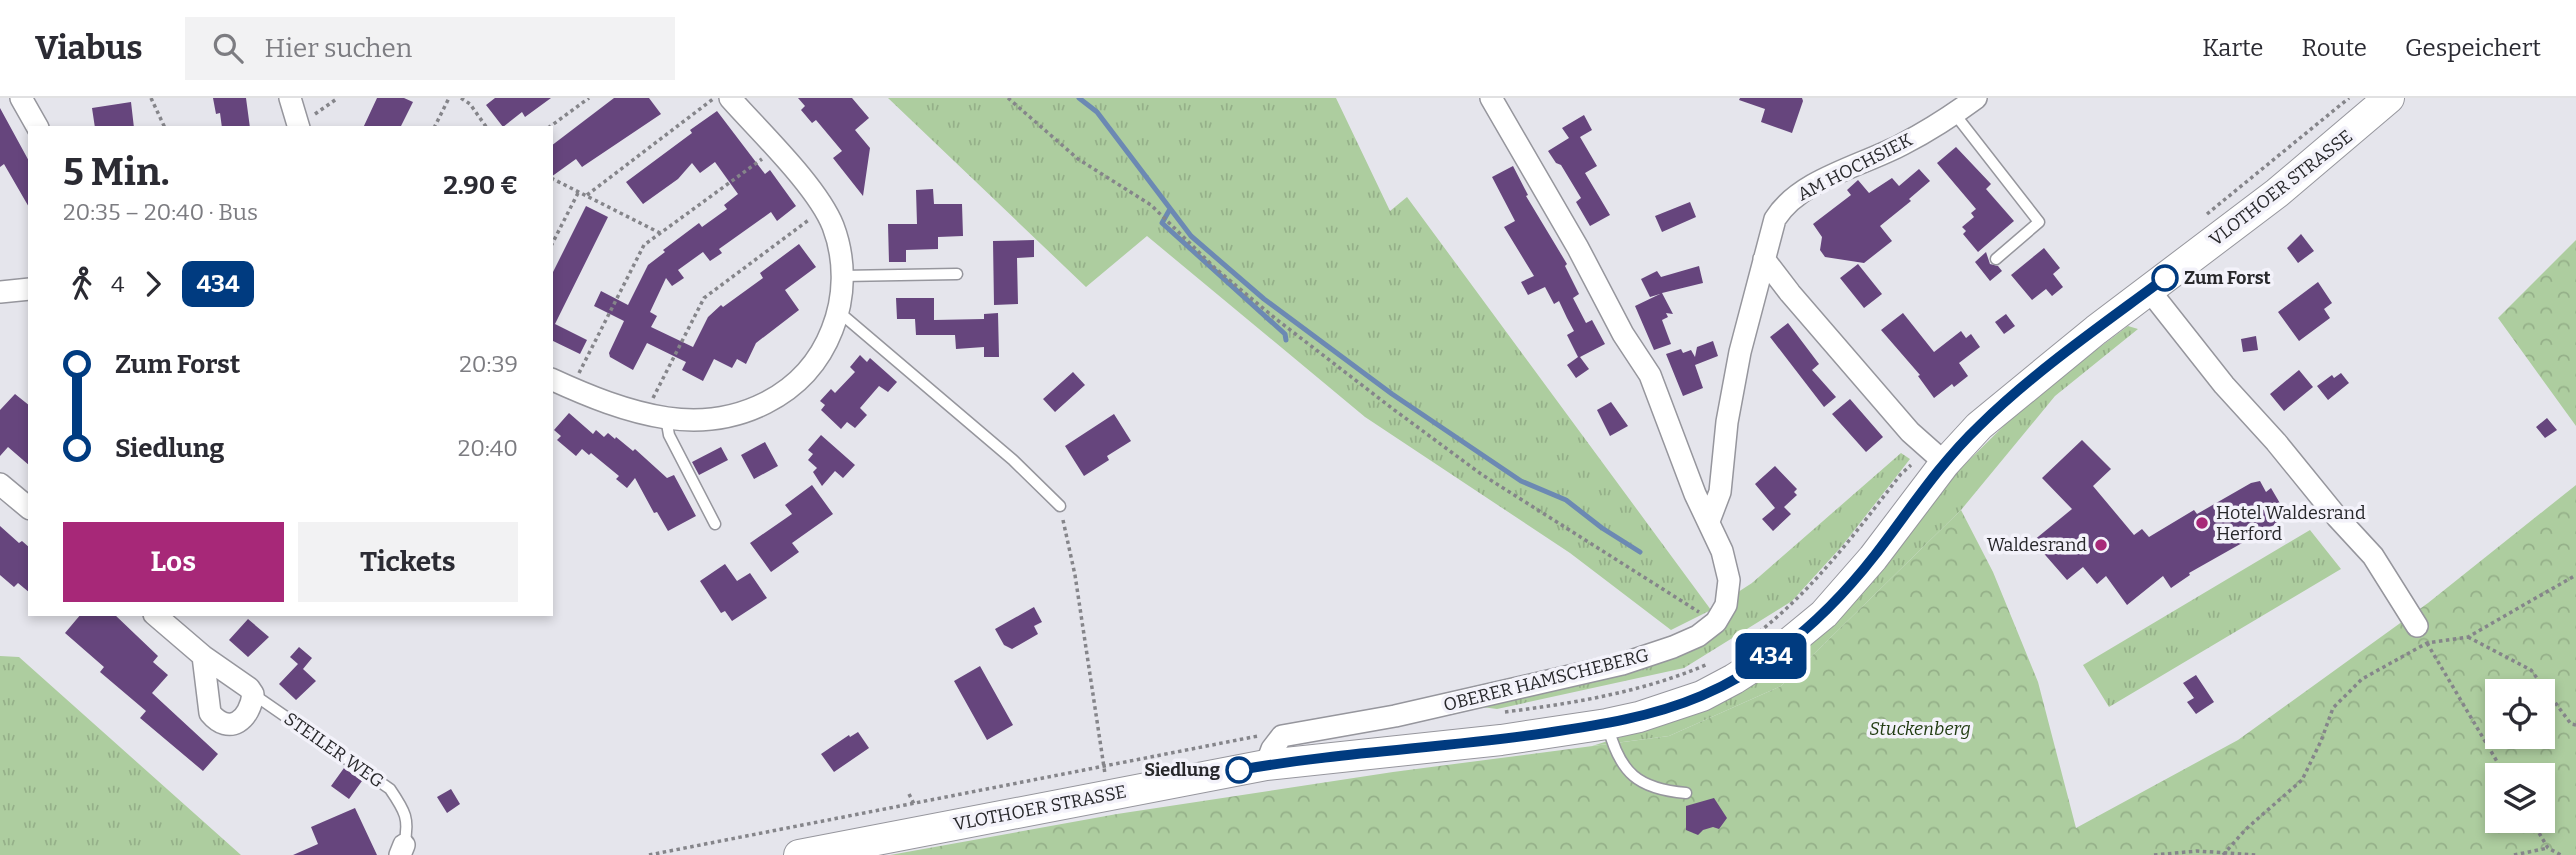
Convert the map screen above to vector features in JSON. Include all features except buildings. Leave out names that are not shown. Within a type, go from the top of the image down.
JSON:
[{"type":"main road","name":"VLOTHOER STRASSE","points":[[799,855],[1266,765],[1501,740],[1607,724],[1649,714],[1702,696],[1784,647],[1824,614],[1873,558],[1945,463],[1979,426],[2031,381],[2277,193],[2389,98]]},
{"type":"street","points":[[21,98],[37,126]]},
{"type":"street","points":[[290,98],[299,126]]},
{"type":"street","points":[[553,380],[613,405],[693,420],[729,416],[769,402],[812,369],[829,339],[839,312],[842,276],[836,239],[823,209],[807,186],[730,98]]},
{"type":"street","points":[[1490,98],[1578,248],[1623,334],[1650,375],[1695,494],[1722,551],[1729,580],[1726,605],[1716,622]]},
{"type":"street","name":"AM HOCHSIEK","points":[[1709,521],[1720,492],[1727,422],[1740,352],[1775,219],[1784,204],[1802,191],[1903,144],[1976,98]]},
{"type":"street","points":[[1764,258],[1799,303],[1910,432],[1945,463]]},
{"type":"street","points":[[0,292],[28,289]]},
{"type":"street","points":[[2149,290],[2224,385],[2373,556],[2422,635]]},
{"type":"street","points":[[0,484],[28,507]]},
{"type":"street","name":"STEILER WEG","points":[[156,616],[203,656],[249,688],[253,694]]},
{"type":"street","name":"OBERER HAMSCHEBERG","points":[[1282,736],[1395,716],[1622,664],[1674,647],[1698,636],[1716,622]]},
{"type":"street","points":[[203,656],[210,713],[216,720],[227,725],[236,723],[251,708],[253,694]]},
{"type":"street","points":[[1266,765],[1272,749],[1282,736]]},
{"type":"lane","points":[[1954,113],[2039,222],[1996,259]]},
{"type":"lane","points":[[842,276],[957,274]]},
{"type":"lane","points":[[839,312],[1013,460],[1060,506]]},
{"type":"lane","points":[[656,415],[715,524]]},
{"type":"lane","name":"STEILER WEG","points":[[253,694],[390,789],[402,806],[408,827],[402,850]]},
{"type":"lane","points":[[1607,724],[1617,756],[1628,772],[1652,788],[1685,793]]},
{"type":"path","points":[[151,98],[164,126]]},
{"type":"path","points":[[300,126],[338,98]]},
{"type":"path","points":[[435,126],[449,98]]},
{"type":"path","points":[[462,98],[470,104],[486,126]]},
{"type":"path","points":[[551,126],[589,98]]},
{"type":"path","points":[[587,195],[715,98]]},
{"type":"path","points":[[1008,98],[1077,159],[1151,205],[1216,269],[1276,320],[1393,409],[1481,474],[1716,622]]},
{"type":"path","points":[[571,388],[643,245],[775,149]]},
{"type":"path","points":[[553,179],[660,233]]},
{"type":"path","points":[[553,242],[579,191]]},
{"type":"path","points":[[656,415],[704,298],[823,209]]},
{"type":"path","points":[[1060,506],[1076,575],[1104,766]]},
{"type":"path","points":[[2468,637],[2576,575]]},
{"type":"path","points":[[2422,635],[2498,763]]},
{"type":"path","points":[[2225,853],[2246,829],[2301,780],[2321,741],[2333,708],[2362,679],[2422,635],[2468,637],[2531,670],[2571,724],[2576,725]]},
{"type":"path","points":[[649,855],[1250,736],[1282,736]]},
{"type":"path","points":[[909,794],[914,804]]},
{"type":"path","points":[[2539,833],[2548,848],[2561,855]]},
{"type":"path","points":[[2514,855],[2548,848]]},
{"type":"path","points":[[2154,855],[2197,851],[2256,855]]},
{"type":"green space","points":[[888,98],[1336,98],[1390,211],[1407,197],[1711,610],[1671,630],[1570,553],[1365,417],[1147,236],[1086,287]]},
{"type":"green space","points":[[2576,240],[2576,426],[2498,318]]},
{"type":"green space","points":[[2128,326],[2138,329],[2055,396],[1961,510],[1781,686],[1669,736],[1592,746],[1681,718],[1779,666],[1951,478],[2032,398]]},
{"type":"green space","points":[[1901,453],[1910,459],[1842,546],[1792,601],[1684,668],[1497,709],[1467,705],[1675,656],[1735,594],[1752,583]]},
{"type":"green space","name":"Stuckenberg","points":[[2576,485],[2576,855],[890,855],[1117,814],[1393,772],[1669,736],[1781,686],[1961,510],[1993,572],[2038,682],[2076,828],[2238,740],[2428,603]]},
{"type":"green space","points":[[2310,530],[2341,569],[2109,707],[2083,665]]},
{"type":"green space","points":[[0,656],[19,657],[241,855],[0,855]]},
{"type":"waterway","points":[[1079,98],[1097,112],[1191,236],[1264,299],[1392,394],[1521,481],[1566,500],[1602,528],[1640,552]]},
{"type":"waterway","points":[[1170,209],[1162,223],[1285,334],[1286,340]]},
{"type":"bus line","name":"434","points":[[1239,770],[1501,740],[1607,724],[1671,707],[1702,696],[1734,679],[1784,647],[1824,614],[1873,558],[1945,463],[1979,426],[2031,381],[2165,278]]},
{"type":"place","name":"Zum Forst","points":[[2165,278]]},
{"type":"place","name":"Hotel Waldesrand Herford","points":[[2202,523]]},
{"type":"place","name":"Waldesrand","points":[[2101,545]]},
{"type":"place","name":"Siedlung","points":[[1239,770]]}]
